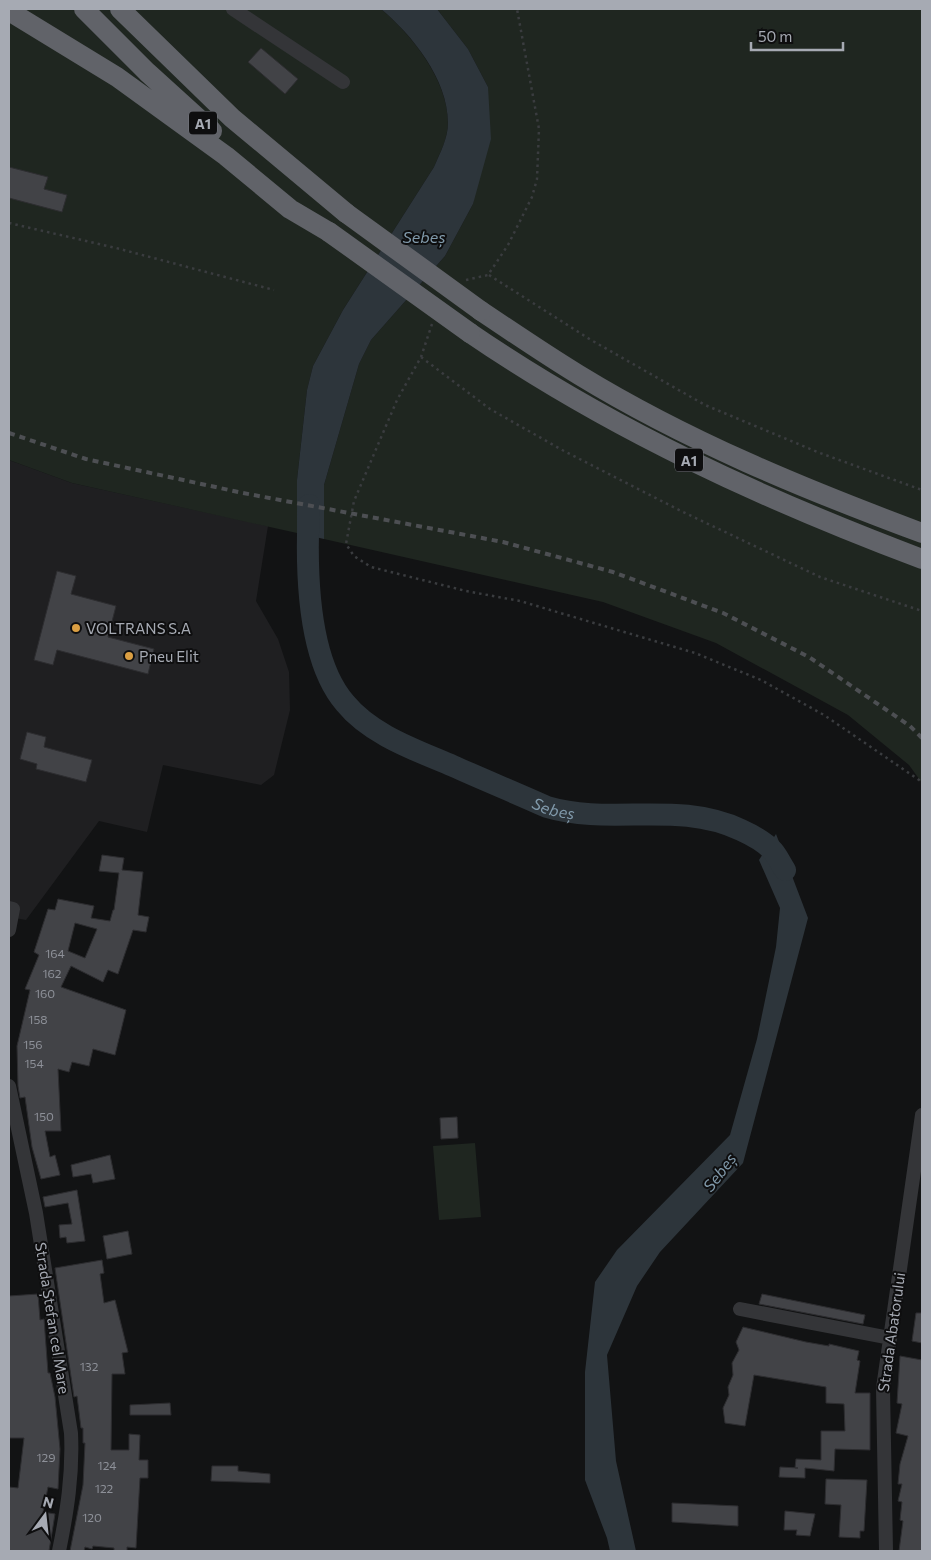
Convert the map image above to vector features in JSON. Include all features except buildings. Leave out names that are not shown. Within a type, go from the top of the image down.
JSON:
[{"type":"highway","name":"A1","points":[[84,9],[168,91],[329,232],[470,333],[568,396],[639,435],[769,498],[922,559]]},
{"type":"highway","name":"A1","points":[[120,9],[232,118],[346,213],[481,311],[580,376],[657,418],[779,477],[922,533]]},
{"type":"highway","points":[[9,11],[117,77],[219,151],[290,209],[329,232]]},
{"type":"street","points":[[233,9],[343,82]]},
{"type":"street","points":[[9,908],[13,909],[9,930]]},
{"type":"street","name":"Strada Ștefan cel Mare","points":[[9,1086],[35,1206],[71,1433],[72,1464],[70,1489],[59,1551]]},
{"type":"street","name":"Strada Abatorului","points":[[886,1551],[882,1405],[922,1115]]},
{"type":"street","points":[[740,1309],[890,1338]]},
{"type":"path","points":[[465,280],[488,275],[508,245],[532,197],[537,179],[539,129],[517,9]]},
{"type":"path","points":[[9,223],[116,248],[274,290]]},
{"type":"path","points":[[488,275],[591,340],[704,405],[820,453],[922,490]]},
{"type":"path","points":[[434,320],[421,357],[397,400],[354,501],[346,544],[354,556],[371,567],[466,592],[520,601],[695,653],[762,680],[824,715],[922,782]]},
{"type":"path","points":[[421,357],[490,409],[564,451],[683,512],[820,577],[922,611]]},
{"type":"shaded area","points":[[9,9],[381,9],[416,45],[435,75],[442,91],[448,123],[447,134],[441,151],[434,167],[343,310],[313,366],[307,390],[297,480],[297,533],[72,483],[9,460]]},
{"type":"shaded area","points":[[437,9],[922,9],[922,783],[909,765],[848,715],[716,643],[603,602],[324,539],[324,485],[359,364],[371,340],[445,256],[473,204],[488,87],[468,49]]},
{"type":"shaded area","points":[[9,460],[72,483],[268,526],[256,601],[278,639],[289,672],[290,710],[274,775],[261,785],[163,765],[147,832],[99,821],[26,920],[9,917]]},
{"type":"shaded area","points":[[475,1143],[481,1217],[439,1220],[433,1146]]},
{"type":"water","name":"Sebeș","points":[[381,9],[437,9],[468,49],[488,87],[491,139],[473,204],[445,256],[371,340],[359,364],[324,485],[324,539],[297,533],[297,480],[307,390],[313,366],[343,310],[434,167],[448,129],[442,90],[435,74],[416,45]]},
{"type":"water","points":[[776,834],[808,918],[743,1163],[660,1252],[637,1286],[607,1355],[616,1461],[636,1551],[610,1551],[585,1480],[585,1372],[595,1282],[617,1250],[730,1135],[757,1039],[776,947],[780,908],[759,860]]},
{"type":"waterway","name":"Sebeș","points":[[309,505],[308,554],[311,608],[322,661],[332,684],[345,703],[368,724],[409,747],[547,807],[571,812],[693,816],[717,821],[754,836],[773,851],[785,870]]},
{"type":"railway","points":[[9,433],[86,459],[243,493],[503,542],[613,572],[723,613],[809,657],[910,726],[922,738]]},
{"type":"place","name":"VOLTRANS S.A","points":[[76,628]]},
{"type":"place","name":"Pneu Elit","points":[[129,656]]}]
